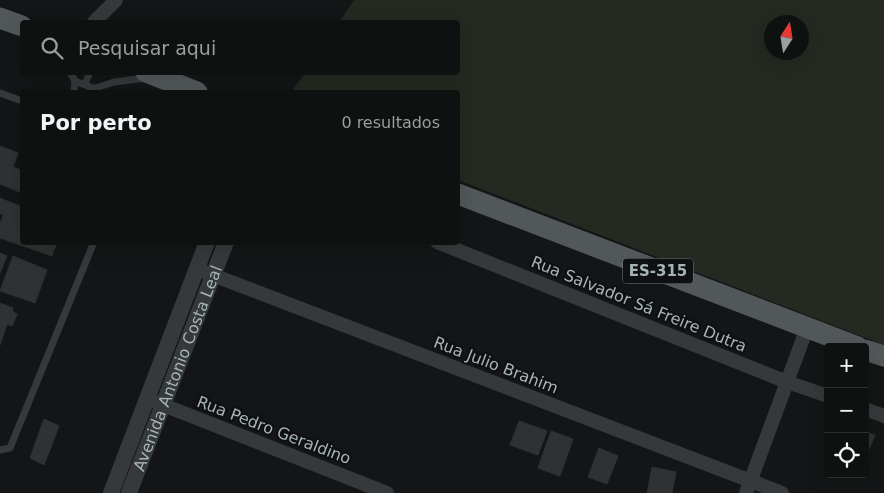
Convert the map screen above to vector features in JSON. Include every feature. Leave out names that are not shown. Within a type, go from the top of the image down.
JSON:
[{"type":"main road","points":[[0,18],[20,25]]},
{"type":"main road","points":[[154,75],[191,90]]},
{"type":"main road","name":"ES-315","points":[[460,195],[847,343]]},
{"type":"main road","points":[[869,351],[884,356]]},
{"type":"street","points":[[96,20],[116,0]]},
{"type":"street","name":"Avenida Antonio Costa Leal","points":[[129,493],[155,402],[206,245]]},
{"type":"street","name":"Avenida Antonio Costa Leal","points":[[111,493],[214,275],[225,245]]},
{"type":"street","name":"Rua Salvador Sá Freire Dutra","points":[[444,245],[787,382],[824,395]]},
{"type":"street","name":"Rua Julio Brahim","points":[[197,269],[748,487],[782,493]]},
{"type":"street","points":[[748,487],[807,328]]},
{"type":"street","name":"Rua Pedro Geraldino","points":[[155,402],[387,493]]},
{"type":"street","points":[[869,410],[884,416]]},
{"type":"lane","points":[[72,75],[75,81],[74,90]]},
{"type":"lane","points":[[85,84],[89,75]]},
{"type":"lane","points":[[75,81],[85,84],[92,90],[114,82],[146,75]]},
{"type":"lane","points":[[0,93],[20,101]]},
{"type":"lane","points":[[0,450],[10,448],[93,245]]},
{"type":"shaded area","points":[[354,0],[884,0],[884,345],[460,181],[460,90],[292,90],[304,75],[460,75],[460,20],[340,20]]},
{"type":"building","points":[[0,146],[18,153],[13,167],[20,170],[20,192],[0,184]]},
{"type":"building","points":[[0,198],[20,206],[20,245],[0,238],[0,224],[3,215],[0,213]]},
{"type":"building","points":[[20,245],[56,245],[52,256]]},
{"type":"building","points":[[0,253],[7,256],[0,273]]},
{"type":"building","points":[[13,256],[47,270],[35,303],[0,291]]},
{"type":"building","points":[[0,303],[13,308],[12,311],[17,314],[12,326],[7,324],[0,345]]},
{"type":"building","points":[[44,419],[59,426],[44,465],[30,458]]},
{"type":"building","points":[[519,421],[547,431],[538,455],[510,445]]},
{"type":"building","points":[[551,431],[573,439],[560,476],[538,468]]},
{"type":"building","points":[[869,433],[875,435],[869,449]]},
{"type":"building","points":[[599,448],[618,456],[607,484],[588,477]]},
{"type":"building","points":[[652,467],[676,472],[672,493],[647,493]]}]
